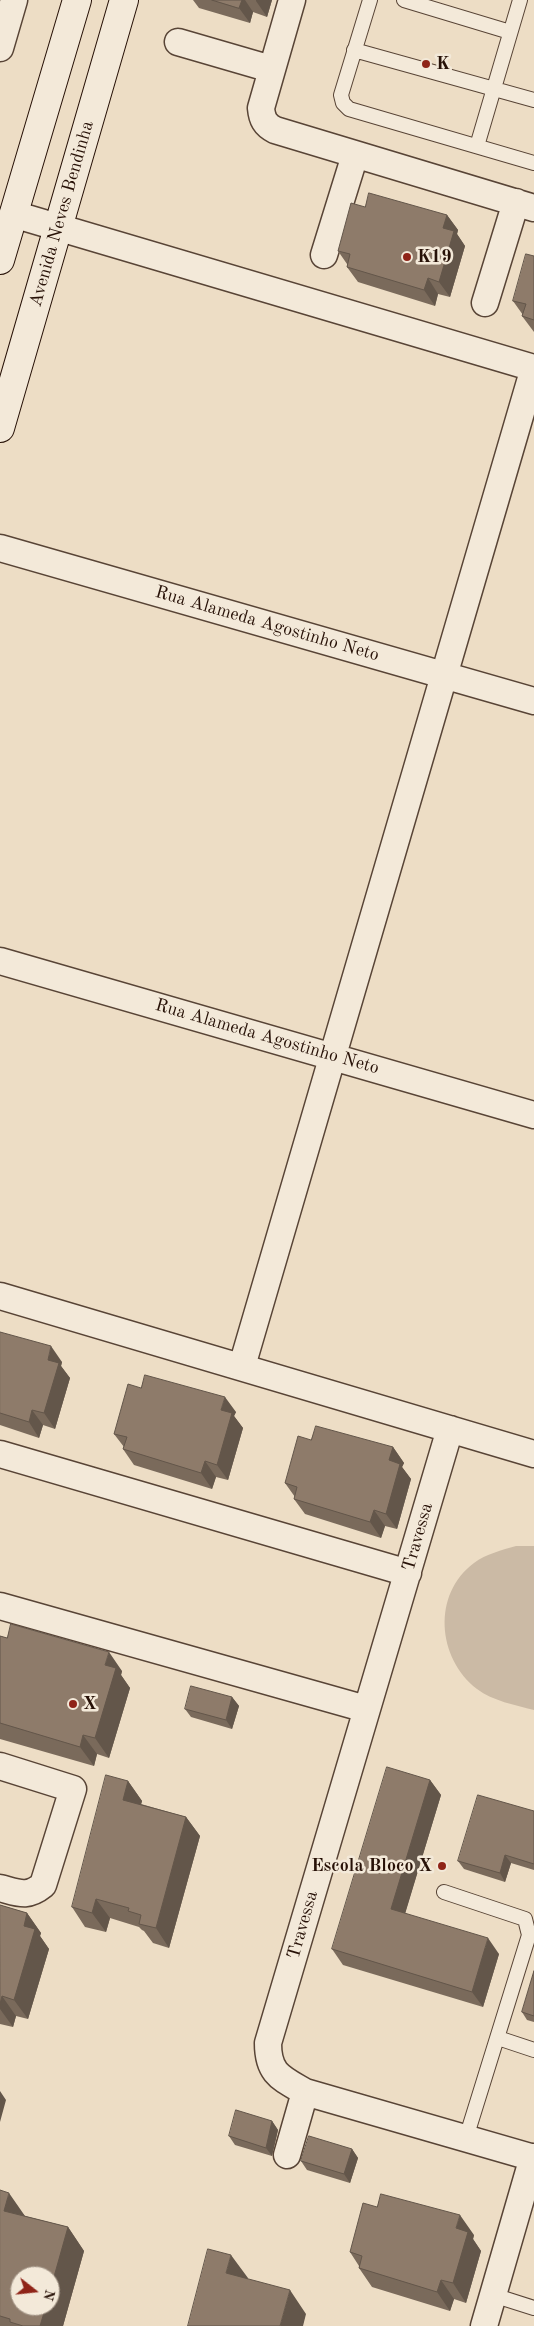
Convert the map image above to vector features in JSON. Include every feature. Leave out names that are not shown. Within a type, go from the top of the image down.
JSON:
[{"type":"street","points":[[0,48],[14,0]]},
{"type":"street","points":[[0,260],[10,207],[76,0]]},
{"type":"street","name":"Avenida Neves Bendinha","points":[[0,428],[124,0]]},
{"type":"street","points":[[292,0],[261,108],[266,126],[355,155],[525,205],[485,302]]},
{"type":"street","points":[[178,42],[271,69]]},
{"type":"street","points":[[324,255],[355,155]]},
{"type":"street","points":[[10,207],[58,227],[534,368],[242,1366]]},
{"type":"street","name":"Rua Alameda Agostinho Neto","points":[[0,548],[534,701]]},
{"type":"street","name":"Rua Alameda Agostinho Neto","points":[[0,961],[534,1115]]},
{"type":"street","points":[[0,1296],[242,1366],[534,1454]]},
{"type":"street","name":"Travessa","points":[[450,1429],[268,2043],[268,2058],[273,2071],[305,2092],[533,2157]]},
{"type":"street","points":[[0,1454],[408,1573]]},
{"type":"street","points":[[0,1606],[366,1710]]},
{"type":"street","points":[[0,1766],[73,1789],[44,1885],[33,1893],[21,1894],[0,1888]]},
{"type":"street","points":[[287,2155],[305,2092]]},
{"type":"street","points":[[484,2326],[533,2157]]},
{"type":"lane","points":[[370,0],[341,95],[343,103],[349,109],[534,163]]},
{"type":"lane","points":[[404,0],[510,32]]},
{"type":"lane","points":[[477,146],[520,0]]},
{"type":"lane","points":[[354,50],[534,100]]},
{"type":"lane","points":[[444,1892],[525,1919],[529,1935],[466,2138]]},
{"type":"lane","points":[[498,2038],[534,2050]]},
{"type":"lane","points":[[493,2295],[534,2308]]},
{"type":"shaded area","points":[[516,1546],[534,1546],[534,1710],[497,1700],[477,1689],[464,1676],[454,1661],[447,1644],[445,1626],[446,1608],[451,1591],[460,1576],[474,1563],[484,1557]]},
{"type":"building","points":[[212,0],[242,0],[239,8]]},
{"type":"building","name":"K19","points":[[369,193],[447,215],[443,228],[454,231],[439,282],[428,278],[424,290],[347,267],[350,254],[338,251],[351,203],[365,207]]},
{"type":"building","points":[[526,254],[534,256],[534,320],[522,316],[526,304],[513,301]]},
{"type":"building","points":[[0,1332],[51,1346],[48,1360],[59,1363],[44,1413],[32,1410],[29,1422],[0,1413]]},
{"type":"building","points":[[145,1375],[225,1397],[221,1410],[232,1413],[217,1465],[205,1461],[201,1473],[123,1449],[127,1437],[114,1434],[128,1384],[141,1388]]},
{"type":"building","points":[[316,1426],[393,1447],[389,1460],[400,1464],[386,1514],[374,1510],[370,1522],[294,1499],[297,1487],[285,1483],[298,1436],[311,1440]]},
{"type":"building","name":"X","points":[[11,1624],[109,1652],[105,1665],[116,1668],[95,1738],[83,1735],[80,1747],[0,1723],[0,1636],[7,1638]]},
{"type":"building","points":[[191,1686],[232,1697],[226,1720],[185,1709]]},
{"type":"building","points":[[387,1767],[430,1780],[391,1909],[488,1938],[472,1992],[332,1949]]},
{"type":"building","points":[[106,1775],[128,1781],[123,1800],[186,1817],[156,1928],[139,1924],[141,1915],[128,1911],[129,1908],[96,1899],[92,1913],[72,1907]]},
{"type":"building","points":[[478,1795],[534,1811],[534,1864],[505,1855],[500,1873],[458,1861]]},
{"type":"building","points":[[0,1905],[27,1913],[24,1926],[35,1929],[14,2000],[2,1996],[0,2004]]},
{"type":"building","points":[[534,1971],[534,2016],[522,2012]]},
{"type":"building","points":[[236,2110],[272,2121],[266,2148],[229,2136]]},
{"type":"building","points":[[309,2136],[352,2149],[344,2174],[301,2161]]},
{"type":"building","points":[[0,2190],[9,2193],[4,2211],[68,2227],[57,2266],[10,2266],[10,2316],[43,2316],[40,2326],[23,2326],[10,2322],[10,2319],[0,2316]]},
{"type":"building","points":[[381,2194],[460,2215],[456,2228],[468,2232],[453,2283],[441,2280],[437,2292],[359,2268],[362,2256],[350,2252],[363,2203],[377,2207]]},
{"type":"building","points":[[208,2249],[231,2255],[226,2273],[290,2290],[280,2326],[188,2326]]},
{"type":"place","name":"K","points":[[426,64]]},
{"type":"place","name":"K19","points":[[407,257]]},
{"type":"place","name":"X","points":[[73,1704]]},
{"type":"place","name":"Escola Bloco X","points":[[442,1866]]}]
